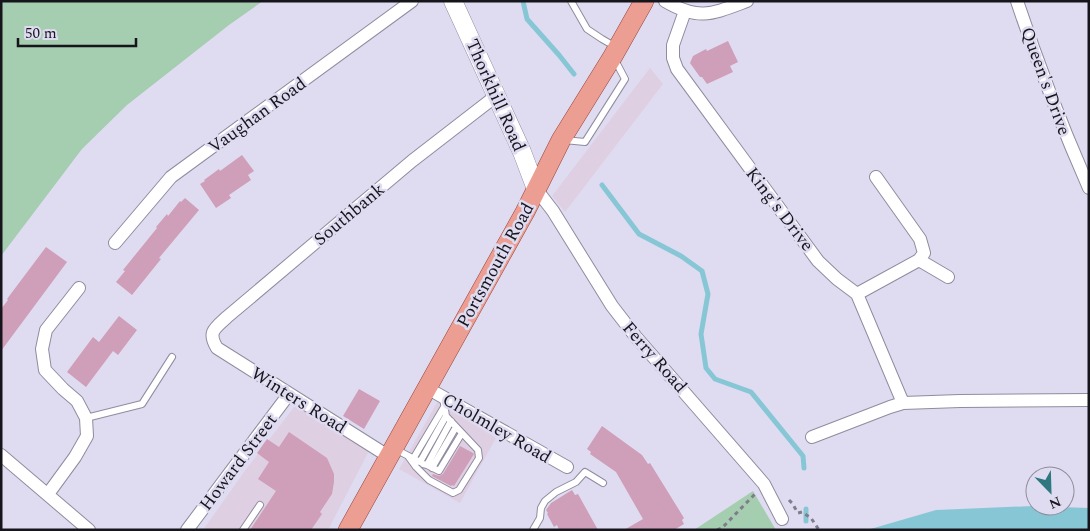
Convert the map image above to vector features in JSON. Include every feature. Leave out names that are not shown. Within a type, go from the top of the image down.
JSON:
[{"type":"main road","name":"Portsmouth Road","points":[[348,530],[438,397],[521,220],[561,140],[616,52],[644,1]]},
{"type":"street","name":"Vaughan Road","points":[[115,243],[171,177],[412,1]]},
{"type":"street","name":"Thorkhill Road","points":[[453,1],[522,152],[536,190]]},
{"type":"street","points":[[665,1],[684,11],[700,14],[747,1]]},
{"type":"street","name":"Queen's Drive","points":[[1017,1],[1056,109],[1089,188]]},
{"type":"street","name":"King's Drive","points":[[684,11],[673,45],[673,58],[677,69],[818,261],[857,294]]},
{"type":"street","name":"Southbank","points":[[212,341],[214,329],[227,316],[412,161],[496,96]]},
{"type":"street","points":[[876,177],[920,239],[924,253],[919,260],[857,294],[903,403]]},
{"type":"street","name":"Ferry Road","points":[[536,190],[552,211],[612,306],[636,337],[764,484],[782,519]]},
{"type":"street","points":[[919,260],[948,277]]},
{"type":"street","points":[[48,494],[75,457],[87,436],[86,418],[76,401],[63,390],[46,370],[42,350],[46,330],[79,288]]},
{"type":"street","name":"Winters Road","points":[[212,341],[217,348],[317,411],[400,454]]},
{"type":"street","name":"Howard Street","points":[[187,530],[289,394]]},
{"type":"street","name":"Cholmley Road","points":[[438,397],[567,468]]},
{"type":"street","points":[[812,436],[903,403],[1089,400]]},
{"type":"street","points":[[1,455],[89,530]]},
{"type":"lane","points":[[571,1],[587,29],[616,52]]},
{"type":"lane","points":[[86,418],[142,404],[172,357]]},
{"type":"lane","points":[[438,397],[449,419],[478,450],[479,458],[459,490],[453,493],[429,480],[400,454],[438,397]]},
{"type":"lane","points":[[420,462],[449,419]]},
{"type":"lane","points":[[430,467],[449,419]]},
{"type":"lane","points":[[430,467],[456,427]]},
{"type":"lane","points":[[400,454],[439,471],[462,433]]},
{"type":"lane","points":[[533,530],[540,518],[541,508],[545,501],[556,492],[576,482],[584,472],[603,483]]},
{"type":"lane","points":[[243,530],[260,505]]},
{"type":"path","points":[[717,530],[722,528],[764,484]]},
{"type":"path","points":[[802,512],[811,518],[819,530]]},
{"type":"shaded area","points":[[650,68],[663,84],[565,212],[552,196]]},
{"type":"shaded area","points":[[438,401],[496,438],[460,503],[399,469]]},
{"type":"shaded area","points":[[295,406],[369,451],[328,530],[203,530],[244,472]]},
{"type":"green space","points":[[1,1],[263,1],[229,25],[127,105],[82,149],[1,256]]},
{"type":"green space","points":[[753,491],[776,530],[694,530]]},
{"type":"water","points":[[1025,506],[1025,516],[1075,516],[1075,508],[1089,508],[1089,530],[867,530],[936,510]]},
{"type":"building","points":[[728,41],[738,62],[730,66],[733,72],[707,84],[690,63],[693,56]]},
{"type":"building","points":[[242,155],[254,171],[248,175],[251,180],[229,195],[231,198],[216,208],[200,184],[219,169],[220,171]]},
{"type":"building","points":[[185,198],[199,210],[159,258],[161,259],[132,295],[116,282],[156,227]]},
{"type":"building","points":[[46,247],[67,262],[1,351],[1,309]]},
{"type":"building","points":[[119,316],[137,330],[118,355],[113,351],[86,387],[67,372],[93,337],[99,342]]},
{"type":"building","points":[[359,389],[380,401],[364,429],[343,416]]},
{"type":"building","points":[[602,426],[642,455],[648,464],[650,463],[684,518],[682,520],[684,524],[674,530],[624,530],[643,519],[616,472],[590,454],[591,452],[587,449]]},
{"type":"building","points":[[289,432],[327,458],[334,474],[332,494],[311,530],[250,530],[276,491],[258,479],[269,462],[257,453],[267,439],[279,447]]},
{"type":"building","points":[[460,446],[474,454],[454,486],[432,476],[433,474],[439,476],[443,474]]},
{"type":"building","points":[[572,490],[575,495],[578,494],[598,530],[559,530],[557,525],[554,527],[546,510],[551,503]]},
{"type":"waterway","points":[[523,1],[527,19],[574,74]]},
{"type":"waterway","points":[[602,185],[639,234],[681,256],[702,271],[708,294],[701,334],[706,368],[715,379],[751,392],[803,456],[804,468]]},
{"type":"waterway","points":[[806,509],[806,521]]}]
